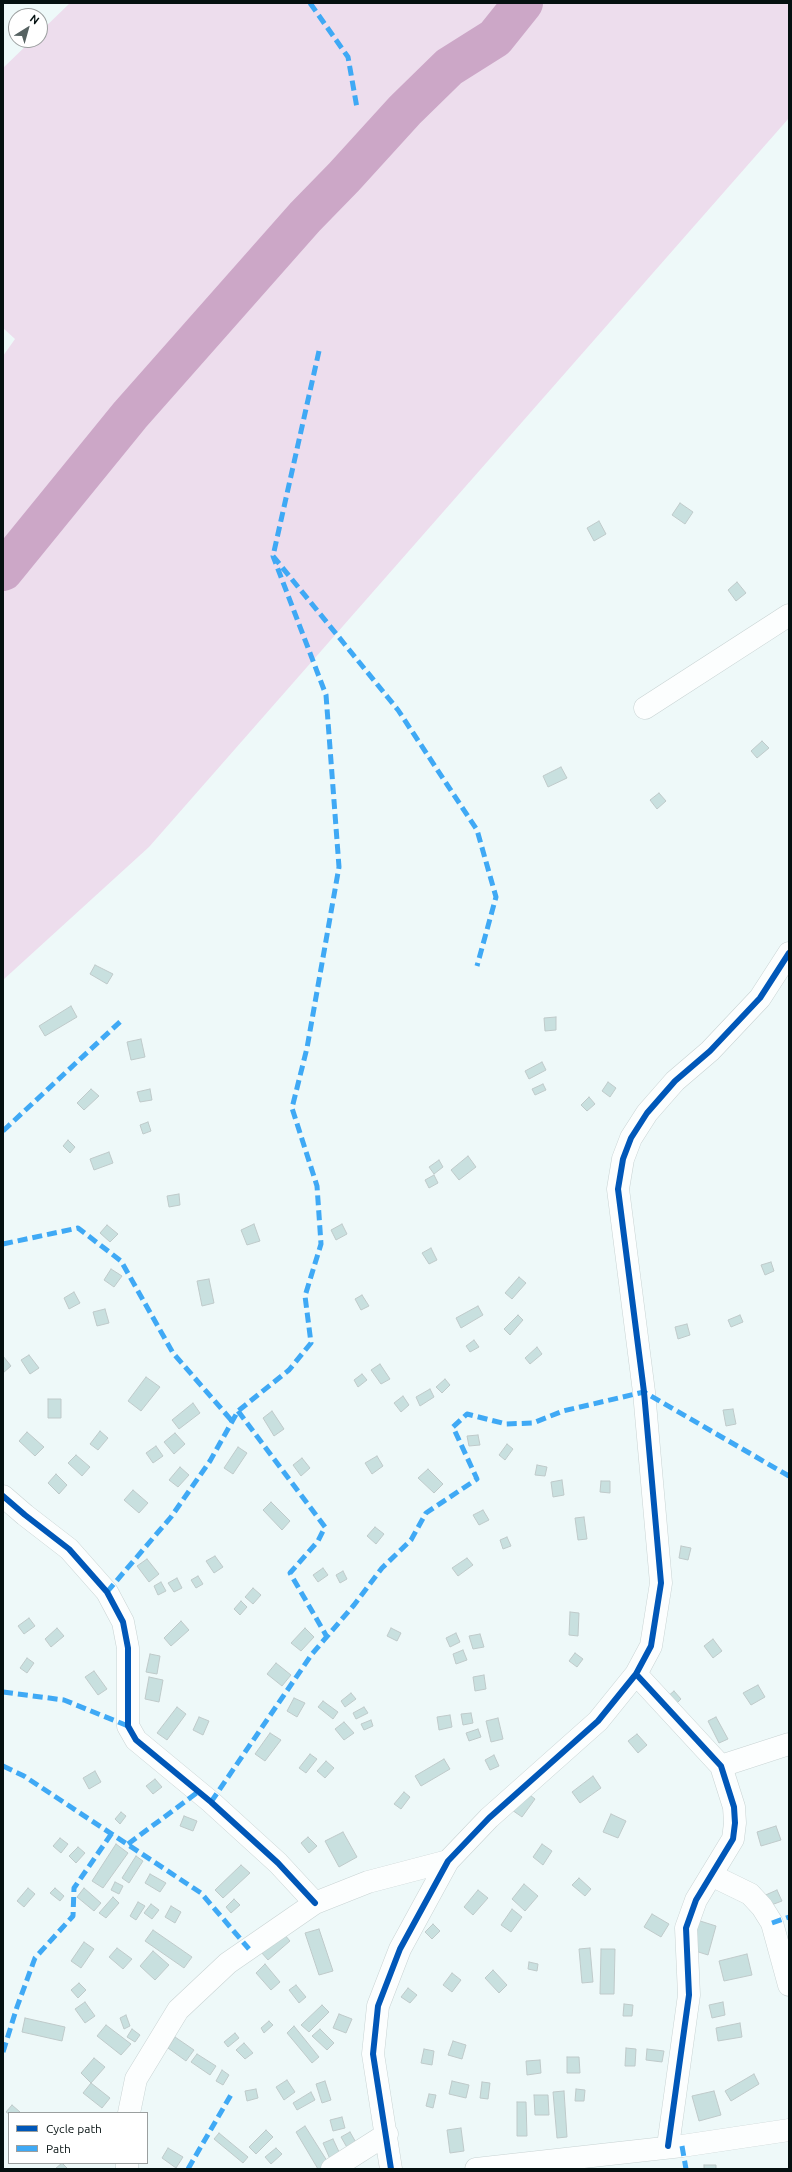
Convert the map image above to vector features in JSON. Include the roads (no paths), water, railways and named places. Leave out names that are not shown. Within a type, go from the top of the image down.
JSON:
[{"type":"street","points":[[645,708],[789,615]]},
{"type":"street","points":[[391,2169],[387,2134],[373,2054],[378,2006],[400,1949],[448,1861],[489,1818],[598,1721],[636,1674],[651,1646],[661,1582],[644,1392],[618,1189],[624,1159],[631,1138],[647,1113],[674,1080],[710,1051],[760,998],[789,953]]},
{"type":"street","points":[[3,1496],[69,1549],[107,1592],[123,1622],[128,1648],[128,1726],[136,1740],[211,1802],[278,1863],[315,1903]]},
{"type":"street","points":[[636,1674],[721,1766],[734,1807],[735,1823],[733,1839],[696,1900],[686,1928],[689,1995],[668,2146]]},
{"type":"street","points":[[721,1766],[789,1744]]},
{"type":"street","points":[[129,2112],[136,2079],[178,2010],[228,1963],[315,1903],[368,1882],[448,1861]]},
{"type":"street","points":[[711,1875],[750,1894],[762,1906],[772,1923],[789,1986]]},
{"type":"street","points":[[476,2169],[559,2165],[668,2146],[789,2130]]},
{"type":"street","points":[[332,2169],[387,2134]]},
{"type":"waterway","points":[[3,571],[130,415],[305,217],[405,110],[449,67],[495,38],[523,3]]}]
